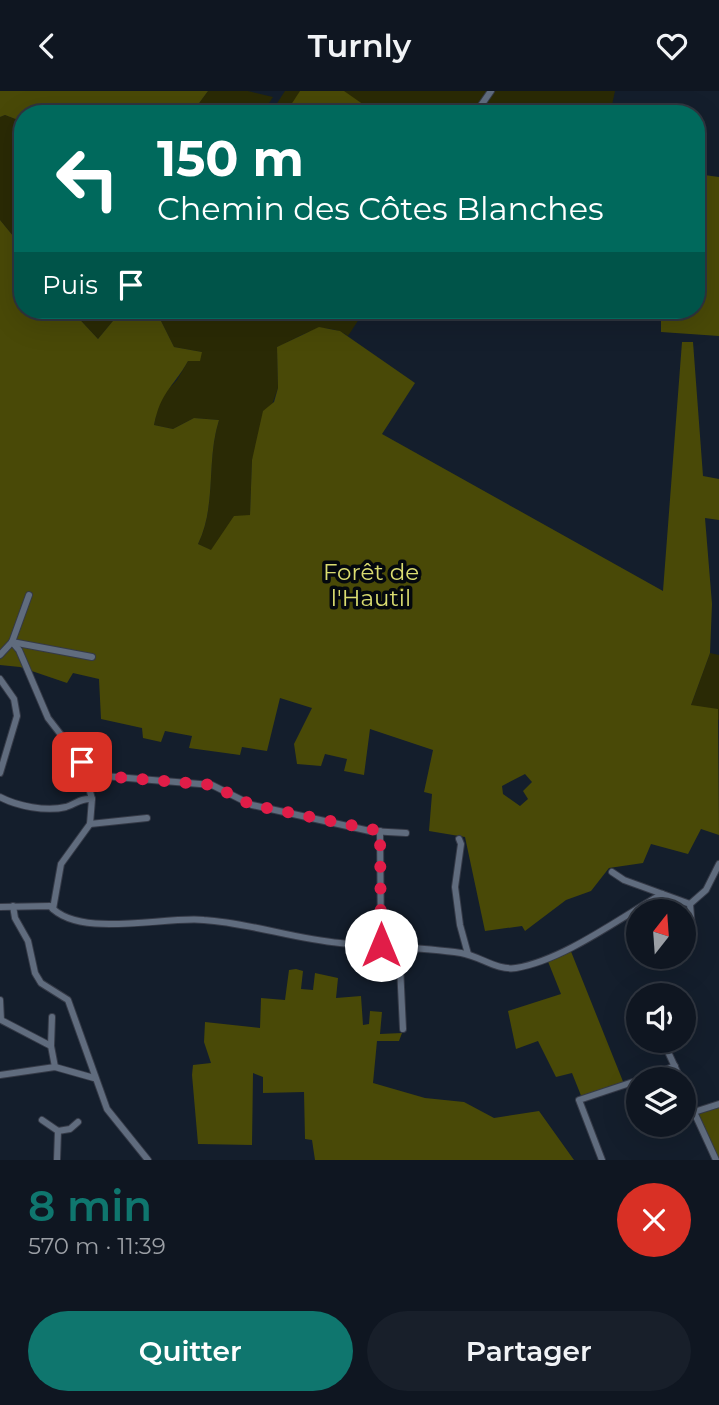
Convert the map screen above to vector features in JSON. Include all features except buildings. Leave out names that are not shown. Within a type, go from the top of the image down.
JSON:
[{"type":"street","points":[[0,655],[12,642],[29,595]]},
{"type":"street","points":[[12,642],[92,657]]},
{"type":"street","points":[[12,642],[19,650],[48,718],[82,762],[104,776],[212,785],[252,805],[380,831],[406,833]]},
{"type":"street","points":[[0,679],[14,699],[17,711],[0,773]]},
{"type":"street","points":[[53,909],[61,864],[90,824],[92,799],[82,762]]},
{"type":"street","points":[[0,797],[23,806],[61,807],[76,800],[92,799]]},
{"type":"street","points":[[90,824],[147,818]]},
{"type":"street","points":[[380,831],[381,945]]},
{"type":"street","points":[[459,839],[461,844],[455,887],[460,925],[468,954]]},
{"type":"street","points":[[696,899],[706,890],[719,864]]},
{"type":"street","points":[[612,872],[676,899]]},
{"type":"street","points":[[0,907],[50,905],[53,909],[90,923],[190,918],[225,921],[338,943],[399,945],[468,954],[508,968],[530,964],[596,934],[662,894]]},
{"type":"street","points":[[13,906],[41,983],[68,1000],[94,1078],[111,1117],[148,1160]]},
{"type":"street","points":[[399,945],[403,1028]]},
{"type":"street","points":[[0,1000],[1,1020],[51,1046]]},
{"type":"street","points":[[52,1017],[51,1046],[55,1067]]},
{"type":"street","points":[[669,1053],[675,1066]]},
{"type":"street","points":[[3,1074],[55,1067],[94,1078]]},
{"type":"street","points":[[602,1160],[579,1100],[626,1084]]},
{"type":"street","points":[[696,1111],[719,1104]]},
{"type":"street","points":[[696,1116],[716,1160]]},
{"type":"street","points":[[42,1120],[58,1131],[70,1129],[78,1122]]},
{"type":"street","points":[[57,1160],[58,1131]]},
{"type":"shaded area","points":[[208,91],[248,91],[273,97],[268,105],[198,105]]},
{"type":"shaded area","points":[[285,91],[615,91],[612,105],[276,105]]},
{"type":"shaded area","points":[[5,115],[14,118],[14,237],[0,220],[0,117]]},
{"type":"shaded area","points":[[79,319],[115,319],[98,339]]},
{"type":"shaded area","points":[[359,319],[348,336],[338,331],[320,329],[277,347],[278,388],[252,460],[250,515],[221,537],[212,551],[198,544],[210,498],[213,451],[219,420],[194,418],[173,429],[154,425],[159,399],[177,380],[188,361],[202,352],[174,347],[161,321]]},
{"type":"shaded area","points":[[710,653],[719,655],[719,720],[691,705]]},
{"type":"green space","points":[[0,91],[208,91],[198,105],[14,105],[14,118],[5,115],[0,117]]},
{"type":"green space","points":[[300,91],[344,91],[364,105],[291,105]]},
{"type":"green space","points":[[705,175],[719,177],[719,336],[661,332],[661,319],[705,319]]},
{"type":"green space","name":"Forêt de l'Hautil","points":[[0,220],[14,237],[14,319],[79,319],[98,339],[115,319],[162,319],[174,347],[202,352],[200,361],[188,361],[168,391],[154,425],[173,429],[194,418],[219,420],[213,451],[210,498],[198,544],[211,550],[234,516],[250,515],[252,460],[263,411],[274,402],[278,388],[277,347],[319,327],[340,331],[415,383],[382,434],[663,591],[682,342],[693,342],[703,476],[719,479],[719,520],[705,518],[712,604],[710,653],[691,705],[718,709],[719,835],[701,829],[688,854],[651,844],[643,863],[609,868],[591,891],[566,900],[525,931],[522,926],[485,931],[465,837],[429,831],[432,794],[424,792],[433,750],[370,729],[364,775],[344,771],[347,759],[325,754],[321,766],[297,764],[294,744],[312,708],[280,698],[267,751],[242,747],[240,755],[189,748],[192,736],[165,731],[161,742],[143,738],[142,728],[101,719],[99,679],[73,673],[67,683],[20,667],[0,665]],"holes":[[[525,774],[532,782],[523,791],[528,799],[520,806],[503,794],[502,786]]]},
{"type":"green space","points":[[570,949],[624,1084],[582,1098],[572,1073],[556,1077],[538,1041],[516,1049],[508,1011],[561,994],[547,959]]},
{"type":"green space","points":[[289,970],[303,971],[301,989],[313,990],[315,973],[338,978],[336,998],[361,996],[363,1025],[369,1024],[370,1011],[382,1012],[380,1034],[402,1033],[399,1041],[377,1041],[373,1083],[425,1098],[464,1102],[494,1118],[539,1111],[574,1160],[315,1160],[312,1140],[305,1139],[304,1092],[263,1093],[263,1077],[253,1073],[252,1145],[198,1144],[192,1075],[193,1065],[211,1063],[204,1042],[205,1022],[260,1028],[261,998],[285,1000]]},
{"type":"green space","points":[[719,1103],[719,1160],[713,1160],[696,1111]]},
{"type":"route","points":[[82,762],[104,776],[212,785],[223,788],[252,805],[380,831],[381,945]]}]
